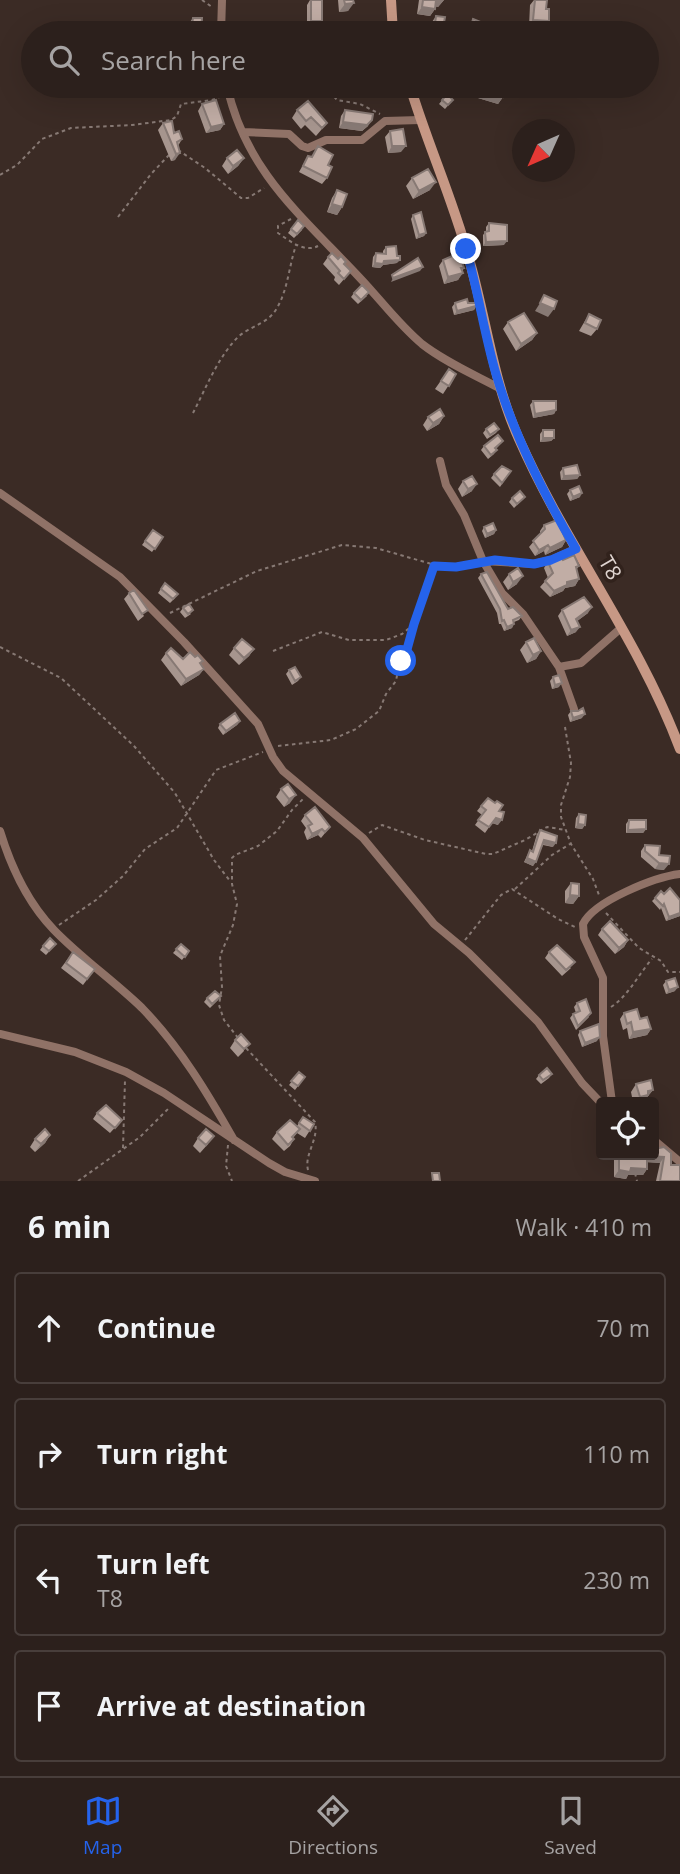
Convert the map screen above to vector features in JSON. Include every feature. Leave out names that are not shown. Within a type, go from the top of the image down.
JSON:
[{"type":"street","points":[[221,21],[222,0]]},
{"type":"street","points":[[391,0],[392,21]]},
{"type":"street","points":[[230,98],[233,112],[271,184],[296,214],[423,344],[501,389]]},
{"type":"street","name":"T8","points":[[414,98],[471,264],[501,389],[523,449],[576,549],[650,677],[679,744]]},
{"type":"street","points":[[243,132],[289,134],[308,148],[326,139],[362,140],[372,134],[380,124],[392,121],[420,120]]},
{"type":"street","points":[[439,461],[446,485],[464,514],[484,561],[502,593],[523,614],[559,667],[574,709]]},
{"type":"street","points":[[0,493],[120,577],[160,617],[258,724],[283,771],[363,838],[426,916],[538,1022],[582,1083],[596,1098]]},
{"type":"street","points":[[484,561],[534,564],[576,549]]},
{"type":"street","points":[[559,667],[581,663],[621,628]]},
{"type":"street","points":[[0,831],[7,854],[25,892],[52,928],[151,1018],[188,1065],[232,1139]]},
{"type":"street","points":[[611,1097],[605,1055],[601,970],[584,937],[586,917],[601,904],[634,889],[680,874]]},
{"type":"street","points":[[0,1034],[75,1052],[126,1072],[285,1172],[314,1181]]},
{"type":"street","points":[[659,1144],[680,1162]]},
{"type":"path","points":[[202,0],[221,14]]},
{"type":"path","points":[[0,175],[18,165],[39,141],[64,131],[79,127],[171,120],[177,116],[181,103],[215,98]]},
{"type":"path","points":[[335,98],[368,107],[392,121]]},
{"type":"path","points":[[118,217],[163,161],[177,150],[205,168],[241,198],[248,198],[271,184]]},
{"type":"path","points":[[296,214],[276,231],[296,245],[313,249],[323,240]]},
{"type":"path","points":[[193,413],[212,375],[235,340],[261,325],[275,312],[283,296],[296,245]]},
{"type":"path","points":[[160,617],[257,571],[334,546],[364,545],[434,566],[456,567],[484,561]]},
{"type":"path","points":[[52,928],[85,909],[106,892],[149,846],[177,828],[195,797],[216,770],[270,748],[341,738],[375,715],[396,681],[398,668],[406,653],[434,566]]},
{"type":"path","points":[[273,651],[322,632],[349,640],[386,640],[402,634],[414,624]]},
{"type":"path","points":[[0,647],[61,678],[160,774],[232,884]]},
{"type":"path","points":[[565,727],[571,763],[561,812],[571,844],[596,886],[601,904],[621,931],[661,961],[670,974],[680,972]]},
{"type":"path","points":[[240,1040],[224,1020],[219,1005],[222,987],[220,956],[233,925],[237,904],[232,884],[231,862],[233,856],[258,846],[277,831],[308,793]]},
{"type":"path","points":[[363,838],[382,825],[425,840],[493,854],[547,827],[567,830]]},
{"type":"path","points":[[460,946],[482,922],[501,895],[514,889],[558,850],[571,844]]},
{"type":"path","points":[[514,889],[558,919],[583,930]]},
{"type":"path","points":[[604,1011],[626,995],[653,957]]},
{"type":"path","points":[[245,1047],[314,1122],[314,1142],[306,1162],[314,1181]]},
{"type":"path","points":[[123,1149],[126,1072]]},
{"type":"path","points":[[78,1181],[140,1137],[176,1101]]},
{"type":"path","points":[[232,1139],[226,1166],[232,1181]]},
{"type":"path","points":[[635,1172],[636,1181]]},
{"type":"building","points":[[311,0],[322,0],[322,21],[311,21]]},
{"type":"building","points":[[344,0],[353,0],[354,3],[345,4]]},
{"type":"building","points":[[423,0],[436,0],[435,9],[422,7]]},
{"type":"building","points":[[535,0],[547,0],[549,21],[533,20]]},
{"type":"building","points":[[436,16],[445,17],[444,21],[435,21]]},
{"type":"building","points":[[451,98],[453,100],[448,105],[442,100]]},
{"type":"building","points":[[216,100],[224,124],[211,127],[202,104]]},
{"type":"building","points":[[308,101],[327,123],[322,128],[311,117],[306,121],[297,110]]},
{"type":"building","points":[[345,110],[373,114],[372,120],[367,125],[343,122]]},
{"type":"building","points":[[172,121],[174,133],[179,131],[182,139],[177,142],[180,153],[176,154],[163,123]]},
{"type":"building","points":[[403,129],[406,146],[392,146],[390,131]]},
{"type":"building","points":[[318,146],[333,155],[328,165],[332,167],[327,178],[303,166]]},
{"type":"building","points":[[237,150],[244,158],[233,166],[227,158]]},
{"type":"building","points":[[428,169],[436,182],[419,191],[412,178]]},
{"type":"building","points":[[337,190],[347,194],[342,207],[332,204]]},
{"type":"building","points":[[421,212],[426,233],[419,235],[413,215]]},
{"type":"building","points":[[298,220],[304,226],[297,234],[291,229]]},
{"type":"building","points":[[489,223],[507,225],[507,241],[486,242],[485,232],[489,231]]},
{"type":"building","points":[[396,246],[400,260],[375,263],[376,253],[386,254],[386,247]]},
{"type":"building","points":[[332,253],[338,259],[341,256],[351,271],[344,279],[328,257]]},
{"type":"building","points":[[459,253],[463,273],[448,277],[443,260]]},
{"type":"building","points":[[418,258],[423,267],[393,278],[392,275]]},
{"type":"building","points":[[362,285],[369,292],[361,300],[354,293]]},
{"type":"building","points":[[544,295],[557,301],[554,309],[540,303]]},
{"type":"building","points":[[467,299],[468,303],[476,303],[476,306],[457,311],[455,303]]},
{"type":"building","points":[[524,313],[537,333],[521,344],[508,322]]},
{"type":"building","points":[[589,314],[601,320],[597,329],[585,323]]},
{"type":"building","points":[[449,369],[456,374],[449,386],[441,381]]},
{"type":"building","points":[[533,401],[556,401],[556,410],[535,414]]},
{"type":"building","points":[[440,409],[444,416],[433,423],[428,417]]},
{"type":"building","points":[[494,423],[499,429],[490,435],[486,429]]},
{"type":"building","points":[[543,430],[554,430],[554,438],[543,438]]},
{"type":"building","points":[[498,435],[503,441],[491,455],[484,446]]},
{"type":"building","points":[[577,465],[580,475],[564,476],[563,468]]},
{"type":"building","points":[[502,466],[511,471],[502,483],[494,474]]},
{"type":"building","points":[[472,476],[477,484],[468,489],[463,481]]},
{"type":"building","points":[[579,486],[582,493],[573,497],[570,490]]},
{"type":"building","points":[[520,491],[525,497],[517,504],[512,498]]},
{"type":"building","points":[[557,520],[566,540],[539,550],[533,541],[545,529],[544,525]]},
{"type":"building","points":[[493,523],[496,530],[487,534],[484,527]]},
{"type":"building","points":[[153,530],[163,537],[155,549],[145,541]]},
{"type":"building","points":[[574,555],[579,566],[576,567],[579,579],[567,582],[567,585],[554,591],[545,581],[553,573],[548,562]]},
{"type":"building","points":[[518,568],[523,576],[513,582],[509,574]]},
{"type":"building","points":[[487,572],[508,609],[513,607],[522,616],[513,620],[514,624],[507,627],[504,620],[502,621],[500,609],[481,574]]},
{"type":"building","points":[[165,583],[178,594],[173,599],[161,589]]},
{"type":"building","points":[[134,590],[148,610],[142,614],[129,593]]},
{"type":"building","points":[[584,597],[592,607],[576,619],[580,627],[571,630],[562,610]]},
{"type":"building","points":[[189,604],[193,610],[188,614],[183,608]]},
{"type":"building","points":[[534,638],[541,651],[533,655],[526,642]]},
{"type":"building","points":[[242,639],[254,649],[244,658],[234,648]]},
{"type":"building","points":[[171,648],[183,659],[190,652],[195,657],[198,655],[203,661],[200,663],[204,669],[186,679],[166,653]]},
{"type":"building","points":[[295,667],[301,677],[295,681],[289,670]]},
{"type":"building","points":[[559,675],[562,683],[555,685],[553,677]]},
{"type":"building","points":[[583,708],[585,714],[573,718],[571,711]]},
{"type":"building","points":[[235,713],[240,721],[226,731],[220,724]]},
{"type":"building","points":[[288,784],[296,795],[289,799],[281,789]]},
{"type":"building","points":[[488,798],[503,805],[499,811],[504,812],[502,820],[496,818],[489,827],[478,820],[486,810],[481,806]]},
{"type":"building","points":[[315,807],[330,827],[325,832],[322,829],[312,834],[308,826],[312,824],[305,815]]},
{"type":"building","points":[[579,814],[586,815],[585,825],[578,824]]},
{"type":"building","points":[[629,820],[646,820],[646,829],[628,830]]},
{"type":"building","points":[[540,830],[557,836],[556,843],[544,840],[536,862],[527,858],[530,850],[533,852]]},
{"type":"building","points":[[645,845],[660,846],[659,855],[670,856],[669,864],[659,863],[645,851]]},
{"type":"building","points":[[571,883],[579,884],[579,896],[570,895]]},
{"type":"building","points":[[670,888],[680,900],[680,913],[669,917],[664,904],[663,906],[655,898],[661,891],[664,894]]},
{"type":"building","points":[[610,921],[628,940],[619,948],[602,929]]},
{"type":"building","points":[[50,938],[56,944],[49,951],[43,946]]},
{"type":"building","points":[[181,944],[189,951],[185,957],[176,949]]},
{"type":"building","points":[[557,945],[575,962],[566,970],[549,952]]},
{"type":"building","points":[[73,952],[95,969],[87,979],[66,963]]},
{"type":"building","points":[[675,978],[678,987],[669,990],[666,981]]},
{"type":"building","points":[[215,991],[221,996],[212,1004],[207,998]]},
{"type":"building","points":[[586,999],[591,1013],[578,1026],[573,1014],[580,1011],[577,1003]]},
{"type":"building","points":[[637,1009],[640,1019],[647,1017],[651,1029],[633,1032],[631,1022],[627,1024],[624,1013]]},
{"type":"building","points":[[599,1024],[600,1037],[585,1043],[580,1031]]},
{"type":"building","points":[[241,1034],[250,1044],[244,1049],[235,1040]]},
{"type":"building","points":[[547,1068],[552,1074],[543,1080],[539,1075]]},
{"type":"building","points":[[299,1072],[305,1077],[298,1086],[291,1081]]},
{"type":"building","points":[[651,1080],[653,1090],[640,1097],[636,1084]]},
{"type":"building","points":[[106,1105],[122,1120],[115,1128],[97,1113]]},
{"type":"building","points":[[303,1117],[314,1124],[310,1131],[299,1123]]},
{"type":"building","points":[[290,1120],[300,1129],[288,1145],[277,1132]]},
{"type":"building","points":[[45,1129],[50,1135],[41,1144],[35,1139]]},
{"type":"building","points":[[206,1129],[214,1136],[206,1145],[198,1138]]},
{"type":"building","points":[[664,1147],[671,1153],[671,1165],[680,1165],[680,1181],[660,1181],[664,1157],[659,1157],[659,1148]]},
{"type":"building","points":[[619,1160],[647,1160],[647,1169],[631,1168],[630,1172],[619,1170]]},
{"type":"building","points":[[432,1173],[439,1173],[440,1181],[433,1181]]},
{"type":"route","points":[[401,661],[413,633],[434,566],[469,566],[495,560],[534,564],[576,549],[517,437],[488,342],[466,249]]}]
